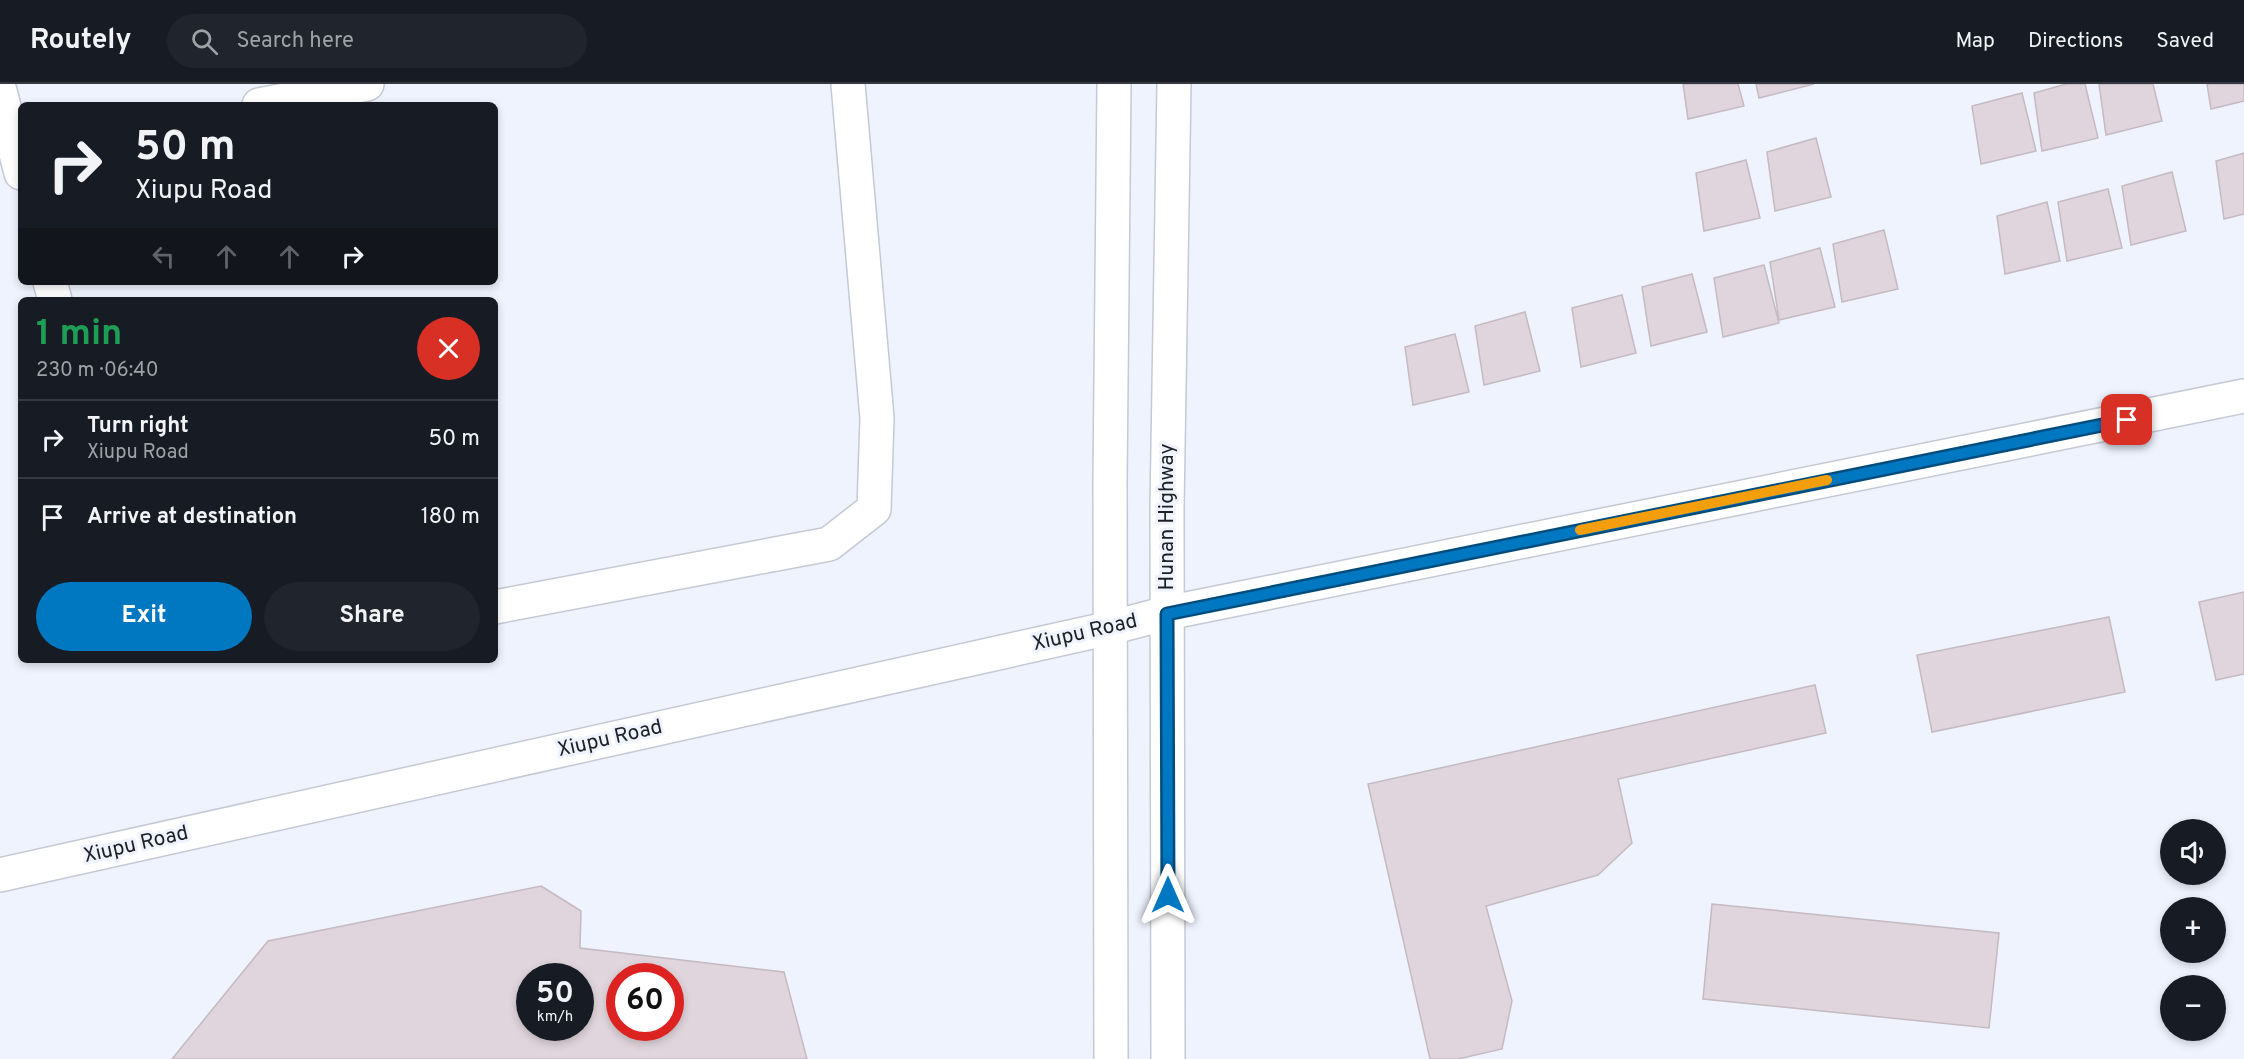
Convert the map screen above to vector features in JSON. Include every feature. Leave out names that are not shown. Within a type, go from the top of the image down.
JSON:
[{"type":"main road","points":[[274,102],[367,84]]},
{"type":"main road","points":[[498,606],[829,544],[874,510],[877,418],[848,84]]},
{"type":"main road","points":[[1111,1059],[1110,628],[1114,84]]},
{"type":"main road","name":"Hunan Highway","points":[[1168,1059],[1167,614],[1174,84]]},
{"type":"main road","points":[[0,91],[18,161]]},
{"type":"main road","name":"Xiupu Road","points":[[0,875],[1167,614],[2244,396]]},
{"type":"building","points":[[1683,84],[1738,84],[1744,106],[1688,119]]},
{"type":"building","points":[[1756,84],[1814,84],[1759,98]]},
{"type":"building","points":[[2066,84],[2085,84],[2098,138],[2042,151],[2034,93]]},
{"type":"building","points":[[2099,84],[2153,84],[2162,121],[2106,135]]},
{"type":"building","points":[[2207,84],[2244,84],[2244,101],[2211,109]]},
{"type":"building","points":[[2022,93],[2036,151],[1981,164],[1972,106]]},
{"type":"building","points":[[1816,138],[1831,197],[1775,211],[1767,152]]},
{"type":"building","points":[[2244,153],[2244,214],[2224,219],[2216,161]]},
{"type":"building","points":[[1746,160],[1760,218],[1704,231],[1696,173]]},
{"type":"building","points":[[2172,172],[2186,231],[2131,245],[2122,186]]},
{"type":"building","points":[[2108,189],[2122,248],[2067,261],[2058,202]]},
{"type":"building","points":[[2047,202],[2060,261],[2005,274],[1997,216]]},
{"type":"building","points":[[1884,230],[1898,289],[1842,302],[1833,244]]},
{"type":"building","points":[[1820,248],[1835,307],[1779,320],[1770,262]]},
{"type":"building","points":[[1764,265],[1779,323],[1723,337],[1714,278]]},
{"type":"building","points":[[1692,274],[1707,332],[1651,346],[1642,287]]},
{"type":"building","points":[[1622,295],[1636,353],[1581,367],[1572,308]]},
{"type":"building","points":[[1525,312],[1540,371],[1484,385],[1475,326]]},
{"type":"building","points":[[1455,334],[1469,392],[1413,405],[1405,347]]},
{"type":"building","points":[[2244,592],[2244,674],[2216,680],[2199,602]]},
{"type":"building","points":[[2109,617],[2125,692],[1932,732],[1917,655]]},
{"type":"building","points":[[1815,685],[1826,733],[1618,779],[1632,843],[1598,875],[1486,906],[1512,1001],[1502,1049],[1458,1059],[1430,1059],[1368,784]]},
{"type":"building","points":[[541,886],[581,911],[580,948],[784,972],[807,1059],[172,1059],[268,941]]},
{"type":"building","points":[[1712,904],[1999,933],[1989,1028],[1703,999]]},
{"type":"slow traffic","points":[[1580,530],[1827,480]]},
{"type":"route","points":[[1168,895],[1167,614],[2127,420]]}]
